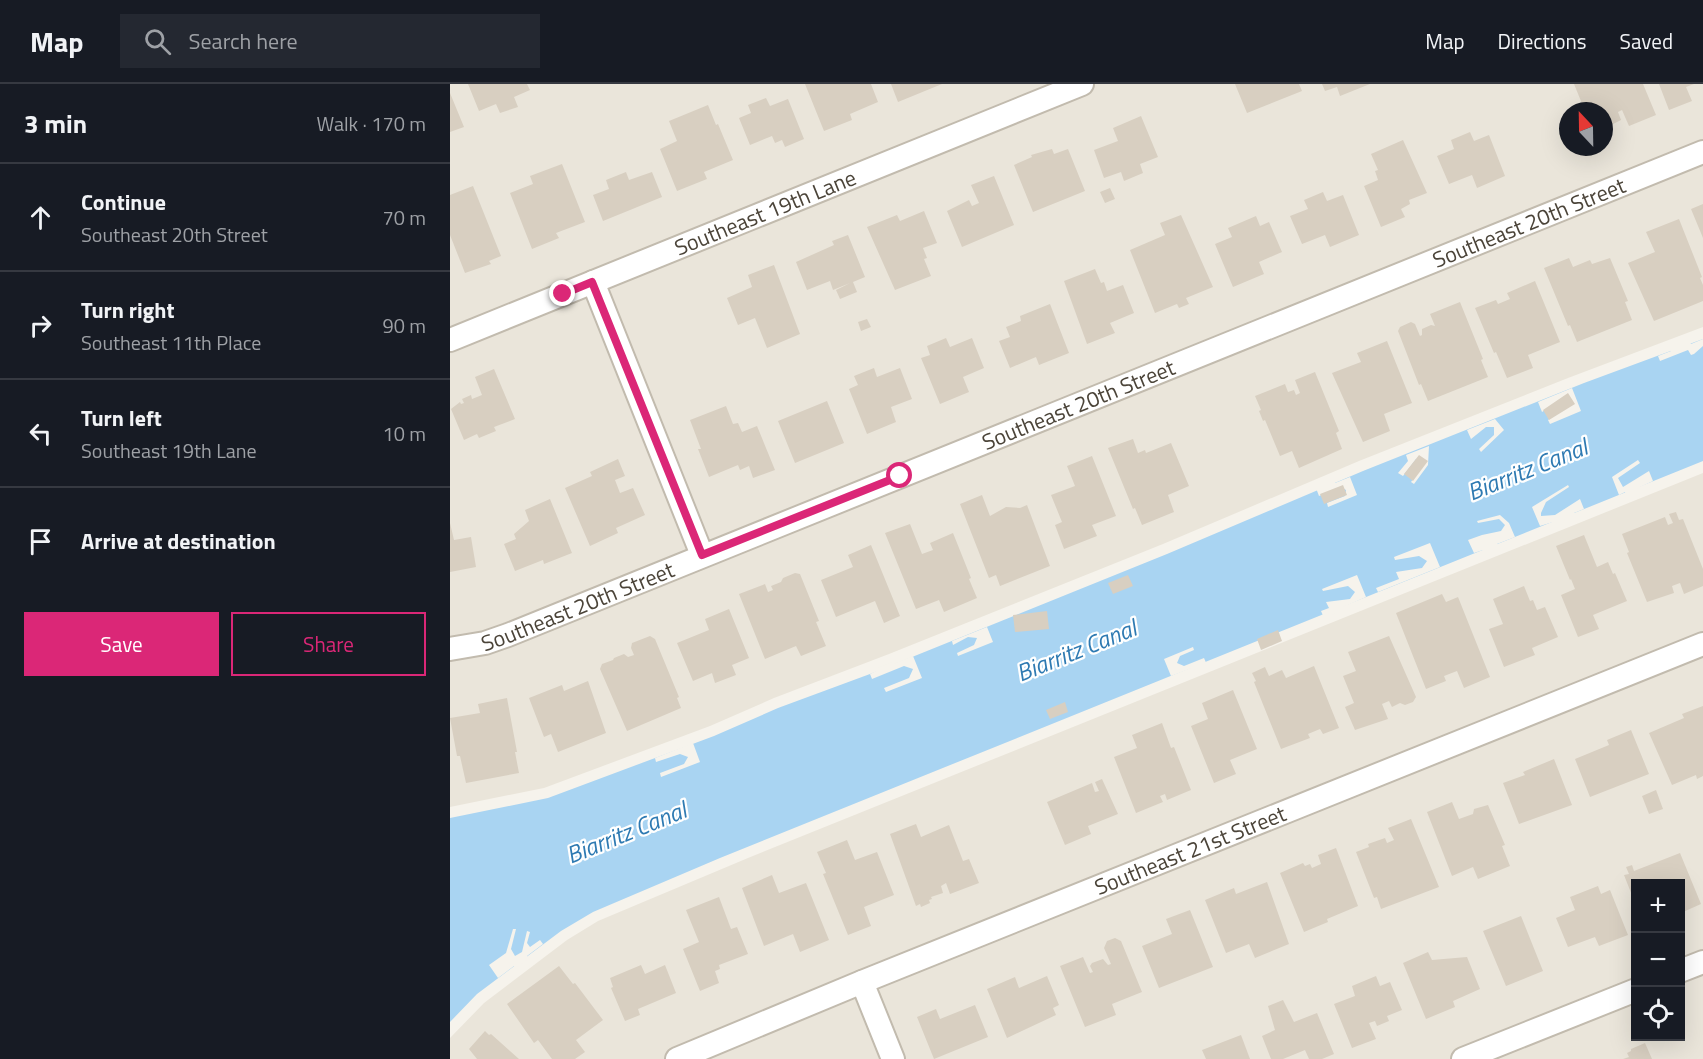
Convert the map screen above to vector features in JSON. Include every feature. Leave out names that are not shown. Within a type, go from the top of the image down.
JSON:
[{"type":"street","name":"Southeast 19th Lane","points":[[450,340],[1082,84]]},
{"type":"street","name":"Southeast 20th Street","points":[[450,650],[485,643],[508,635],[1703,152]]},
{"type":"street","points":[[592,282],[702,555]]},
{"type":"street","name":"Southeast 21st Street","points":[[676,1059],[1703,644]]},
{"type":"street","points":[[1685,970],[1703,962]]},
{"type":"street","points":[[862,982],[893,1059]]},
{"type":"street","points":[[1463,1059],[1631,992]]},
{"type":"shaded area","points":[[450,84],[1703,84],[1703,327],[1359,461],[1163,544],[774,698],[710,726],[544,788],[450,807]]},
{"type":"shaded area","points":[[1703,473],[1703,1059],[450,1059],[450,1038],[484,1003],[567,940],[598,921],[748,858]]},
{"type":"water","name":"Biarritz Canal","points":[[1703,339],[1703,461],[720,858],[593,912],[561,931],[477,994],[450,1022],[450,818],[548,798],[714,736],[778,708],[870,674],[1167,554],[1363,471],[1584,383]]},
{"type":"pier","points":[[1703,339],[1703,346],[1694,354],[1691,355],[1688,350],[1660,361],[1658,356],[1671,351],[1670,348]]},
{"type":"pier","points":[[1572,388],[1581,411],[1550,424],[1548,420],[1568,407],[1563,398],[1542,412],[1538,402]]},
{"type":"pier","points":[[1495,419],[1504,430],[1481,452],[1479,449],[1494,435],[1494,427],[1486,427],[1471,439],[1467,430]]},
{"type":"pier","points":[[1429,446],[1428,465],[1414,484],[1411,482],[1424,464],[1416,459],[1403,476],[1398,473],[1408,461],[1406,455]]},
{"type":"pier","points":[[1638,460],[1640,463],[1618,478],[1623,487],[1649,471],[1653,481],[1640,487],[1641,490],[1619,495],[1612,477]]},
{"type":"pier","points":[[1350,477],[1357,495],[1328,507],[1327,503],[1345,496],[1346,490],[1341,487],[1319,496],[1316,488],[1334,480],[1335,483]]},
{"type":"pier","points":[[1568,485],[1569,487],[1546,502],[1541,516],[1555,515],[1580,499],[1584,509],[1574,513],[1575,516],[1554,524],[1553,522],[1540,526],[1532,507]]},
{"type":"pier","points":[[1500,515],[1509,523],[1515,537],[1497,544],[1497,547],[1474,553],[1468,540],[1501,531],[1505,525],[1499,519],[1478,523],[1477,521]]},
{"type":"pier","points":[[1430,543],[1440,567],[1378,592],[1376,588],[1399,579],[1396,572],[1422,568],[1427,561],[1419,556],[1395,560],[1394,557]]},
{"type":"pier","points":[[1357,575],[1366,597],[1324,618],[1321,611],[1329,608],[1326,602],[1350,599],[1355,592],[1348,586],[1323,591],[1322,589]]},
{"type":"pier","points":[[987,627],[993,642],[958,656],[957,653],[974,645],[977,638],[968,637],[953,645],[952,641]]},
{"type":"pier","points":[[1193,647],[1194,650],[1180,656],[1177,663],[1184,666],[1204,658],[1207,665],[1171,676],[1164,659]]},
{"type":"pier","points":[[913,656],[922,678],[886,692],[884,688],[909,678],[913,669],[904,666],[872,679],[870,674],[878,670],[877,668]]},
{"type":"pier","points":[[693,743],[700,762],[661,777],[660,773],[684,764],[688,757],[680,754],[656,762],[655,758]]},
{"type":"pier","points":[[513,929],[516,929],[511,949],[515,956],[522,952],[527,931],[530,932],[527,943],[530,947],[540,940],[543,944],[527,956],[528,959],[498,978],[489,965],[506,953]]},
{"type":"building","points":[[468,84],[527,84],[530,90],[514,97],[518,107],[500,113],[496,104],[479,111]]},
{"type":"building","points":[[805,84],[871,84],[878,102],[850,114],[852,120],[824,131]]},
{"type":"building","points":[[891,84],[942,84],[898,102]]},
{"type":"building","points":[[1235,84],[1299,84],[1302,91],[1247,113]]},
{"type":"building","points":[[1322,84],[1370,84],[1340,96],[1337,87],[1325,91]]},
{"type":"building","points":[[1574,84],[1643,84],[1656,115],[1629,126],[1622,110],[1618,112],[1621,120],[1613,124],[1613,102],[1581,102]]},
{"type":"building","points":[[1659,84],[1694,84],[1686,87],[1692,101],[1669,110]]},
{"type":"building","points":[[450,93],[464,127],[450,132]]},
{"type":"building","points":[[766,98],[770,106],[788,99],[804,139],[785,147],[782,140],[775,143],[772,136],[750,145],[739,118],[751,113],[748,105]]},
{"type":"building","points":[[708,105],[733,160],[704,172],[707,179],[677,191],[660,149],[677,141],[669,121]]},
{"type":"building","points":[[1141,116],[1158,157],[1140,164],[1143,173],[1124,181],[1121,172],[1104,178],[1094,150],[1118,141],[1113,128]]},
{"type":"building","points":[[1470,132],[1474,141],[1489,135],[1505,176],[1477,188],[1472,175],[1449,184],[1437,156],[1454,149],[1451,140]]},
{"type":"building","points":[[1403,140],[1427,193],[1409,200],[1410,204],[1401,209],[1405,217],[1381,227],[1364,186],[1378,180],[1375,171],[1378,170],[1371,154]]},
{"type":"building","points":[[1052,149],[1054,154],[1068,149],[1085,191],[1033,212],[1014,165],[1032,157],[1031,155]]},
{"type":"building","points":[[562,164],[585,222],[556,233],[559,238],[532,249],[510,193],[533,184],[530,176]]},
{"type":"building","points":[[626,172],[629,180],[652,172],[662,197],[603,221],[593,195],[609,189],[606,180]]},
{"type":"building","points":[[994,176],[1014,225],[962,247],[947,211],[969,200],[972,206],[979,203],[971,185]]},
{"type":"building","points":[[473,186],[501,256],[489,261],[491,264],[465,273],[450,235],[450,195]]},
{"type":"building","points":[[1110,188],[1115,199],[1105,203],[1100,192]]},
{"type":"building","points":[[1323,192],[1327,201],[1343,195],[1359,235],[1330,247],[1325,235],[1302,244],[1290,216],[1308,209],[1304,200]]},
{"type":"building","points":[[1703,204],[1703,238],[1691,209]]},
{"type":"building","points":[[924,211],[937,243],[923,248],[927,258],[924,259],[931,276],[895,290],[867,227],[897,215],[900,221]]},
{"type":"building","points":[[1181,215],[1213,287],[1186,298],[1189,304],[1179,308],[1177,304],[1155,313],[1130,250],[1165,235],[1160,223]]},
{"type":"building","points":[[1256,216],[1260,226],[1269,222],[1282,252],[1259,262],[1264,274],[1233,287],[1215,244],[1232,237],[1228,228]]},
{"type":"building","points":[[1679,219],[1702,277],[1700,278],[1703,285],[1703,301],[1654,321],[1628,263],[1655,252],[1646,232]]},
{"type":"building","points":[[848,235],[865,277],[853,282],[857,292],[840,299],[836,290],[850,283],[833,290],[830,281],[807,290],[796,262],[834,245],[832,241]]},
{"type":"building","points":[[1569,258],[1573,267],[1590,260],[1592,264],[1610,258],[1628,301],[1625,302],[1632,320],[1577,342],[1544,268]]},
{"type":"building","points":[[774,265],[800,334],[767,348],[755,318],[738,325],[727,298],[752,287],[748,275]]},
{"type":"building","points":[[1095,269],[1107,291],[1123,285],[1134,313],[1110,323],[1115,333],[1087,344],[1064,281]]},
{"type":"building","points":[[1535,281],[1560,342],[1528,355],[1533,368],[1507,378],[1475,308],[1496,300],[1498,304],[1510,299],[1507,293]]},
{"type":"building","points":[[1460,302],[1488,377],[1428,401],[1421,384],[1419,385],[1398,331],[1400,327],[1411,322],[1415,324],[1420,336],[1422,329],[1431,325],[1435,326],[1430,314]]},
{"type":"building","points":[[1050,304],[1069,353],[1039,365],[1036,357],[1010,368],[999,341],[1010,337],[1006,327],[1021,321],[1020,316]]},
{"type":"building","points":[[867,319],[871,327],[861,331],[858,322]]},
{"type":"building","points":[[946,338],[950,347],[972,338],[984,368],[963,377],[969,392],[940,404],[921,358],[930,355],[927,346]]},
{"type":"building","points":[[1387,341],[1412,403],[1384,414],[1390,431],[1363,442],[1332,373],[1361,362],[1357,353]]},
{"type":"building","points":[[874,368],[877,377],[900,368],[912,399],[891,407],[896,422],[867,434],[849,389],[858,385],[854,376]]},
{"type":"building","points":[[494,369],[515,419],[494,427],[496,431],[479,438],[477,434],[464,440],[451,409],[460,402],[464,403],[462,399],[471,395],[472,399],[482,395],[475,377]]},
{"type":"building","points":[[1315,372],[1339,431],[1336,433],[1342,449],[1299,468],[1292,451],[1280,456],[1265,420],[1263,421],[1255,396],[1285,384],[1288,392],[1294,390],[1296,395],[1300,393],[1295,380]]},
{"type":"building","points":[[1568,393],[1575,404],[1549,420],[1543,410]]},
{"type":"building","points":[[827,401],[844,443],[795,463],[778,421]]},
{"type":"building","points":[[726,406],[733,424],[738,423],[742,432],[757,426],[775,470],[753,478],[749,466],[740,470],[738,465],[709,477],[690,420]]},
{"type":"building","points":[[1133,439],[1138,453],[1145,450],[1146,453],[1171,443],[1189,486],[1168,495],[1174,512],[1142,525],[1108,448]]},
{"type":"building","points":[[1419,455],[1428,461],[1413,481],[1404,474]]},
{"type":"building","points":[[1092,456],[1116,516],[1092,525],[1097,536],[1064,549],[1055,525],[1062,522],[1051,495],[1075,486],[1067,466]]},
{"type":"building","points":[[618,459],[625,476],[615,480],[620,493],[633,488],[645,515],[616,528],[618,533],[590,546],[565,488],[592,476],[590,472]]},
{"type":"building","points":[[1343,485],[1347,495],[1324,504],[1320,494]]},
{"type":"building","points":[[982,495],[990,516],[1006,507],[1020,508],[1027,505],[1050,566],[1000,586],[996,575],[989,578],[960,504]]},
{"type":"building","points":[[550,499],[572,553],[544,564],[543,560],[515,571],[504,544],[516,539],[514,534],[529,521],[525,510]]},
{"type":"building","points":[[1676,512],[1679,520],[1683,519],[1703,569],[1703,586],[1684,594],[1680,583],[1672,586],[1674,593],[1647,602],[1627,553],[1629,552],[1622,534],[1665,517],[1668,525],[1673,523],[1669,514]]},
{"type":"building","points":[[450,523],[454,540],[471,537],[476,567],[450,572]]},
{"type":"building","points":[[910,524],[922,554],[933,550],[930,543],[953,533],[977,598],[944,612],[939,600],[916,609],[885,533]]},
{"type":"building","points":[[1584,535],[1597,567],[1608,562],[1627,601],[1593,615],[1599,629],[1578,637],[1561,595],[1575,589],[1556,546]]},
{"type":"building","points":[[871,545],[900,616],[884,623],[875,601],[836,617],[821,580],[853,567],[848,555]]},
{"type":"building","points":[[795,573],[800,574],[819,621],[816,622],[826,646],[801,656],[796,646],[765,659],[739,594],[765,584],[768,592],[773,590],[771,586]]},
{"type":"building","points":[[1128,575],[1133,586],[1113,594],[1108,583]]},
{"type":"building","points":[[1524,586],[1530,601],[1533,600],[1537,610],[1545,607],[1558,637],[1532,648],[1535,655],[1504,667],[1489,629],[1503,624],[1493,599]]},
{"type":"building","points":[[1442,594],[1446,602],[1458,597],[1490,677],[1464,688],[1457,671],[1444,676],[1446,681],[1426,689],[1396,613]]},
{"type":"building","points":[[729,609],[749,658],[732,665],[736,675],[715,683],[712,673],[693,681],[677,643],[709,630],[705,619]]},
{"type":"building","points":[[1047,611],[1049,629],[1015,632],[1013,615]]},
{"type":"building","points":[[1278,630],[1282,641],[1261,650],[1257,639]]},
{"type":"building","points":[[650,636],[655,639],[679,697],[677,698],[681,708],[627,731],[600,669],[602,664],[614,658],[624,654],[628,657],[634,655],[631,648],[632,643]]},
{"type":"building","points":[[1389,636],[1416,697],[1413,702],[1405,705],[1400,703],[1392,707],[1389,701],[1382,704],[1388,719],[1355,730],[1345,707],[1354,703],[1343,676],[1356,671],[1348,652]]},
{"type":"building","points":[[1314,666],[1339,728],[1323,734],[1320,729],[1308,734],[1310,738],[1281,749],[1252,673],[1265,667],[1269,676],[1282,670],[1286,678]]},
{"type":"building","points":[[588,681],[606,733],[558,752],[551,734],[544,737],[529,698],[562,685],[564,691]]},
{"type":"building","points":[[1233,690],[1257,749],[1230,760],[1236,774],[1214,783],[1191,726],[1208,719],[1202,703]]},
{"type":"building","points":[[507,698],[519,773],[466,783],[460,756],[457,756],[450,718],[480,713],[478,704]]},
{"type":"building","points":[[1065,702],[1068,712],[1050,719],[1046,710]]},
{"type":"building","points":[[1703,706],[1703,776],[1697,779],[1696,775],[1672,785],[1649,733],[1684,718],[1682,714]]},
{"type":"building","points":[[1162,723],[1191,790],[1167,800],[1165,794],[1160,796],[1163,802],[1136,813],[1114,757],[1137,748],[1132,735]]},
{"type":"building","points":[[1631,730],[1649,774],[1590,797],[1575,759],[1609,745],[1607,740]]},
{"type":"building","points":[[1554,759],[1572,805],[1519,824],[1503,783],[1525,775],[1523,772]]},
{"type":"building","points":[[1102,779],[1118,814],[1088,826],[1091,834],[1065,845],[1047,802],[1092,783],[1095,792],[1099,791],[1095,782]]},
{"type":"building","points":[[1656,790],[1663,809],[1649,814],[1642,796]]},
{"type":"building","points":[[1452,802],[1459,819],[1473,814],[1474,809],[1488,805],[1505,845],[1502,846],[1510,866],[1478,879],[1473,867],[1452,876],[1427,812]]},
{"type":"building","points":[[1411,819],[1439,887],[1381,909],[1377,897],[1374,898],[1356,852],[1369,847],[1368,844],[1385,838],[1387,843],[1394,840],[1388,828]]},
{"type":"building","points":[[916,824],[921,837],[949,825],[963,861],[969,859],[979,883],[950,894],[946,883],[941,886],[943,893],[931,897],[930,903],[921,907],[920,904],[916,906],[890,834]]},
{"type":"building","points":[[847,840],[855,860],[877,852],[894,895],[864,907],[871,926],[848,935],[823,874],[826,873],[817,852]]},
{"type":"building","points":[[1336,848],[1358,906],[1304,932],[1280,873],[1303,863],[1305,866],[1310,864],[1312,868],[1321,864],[1318,855]]},
{"type":"building","points":[[1680,853],[1701,904],[1685,911],[1685,879],[1631,879],[1631,893],[1624,875],[1629,874],[1626,867],[1632,865],[1634,871]]},
{"type":"building","points":[[772,875],[779,893],[806,883],[829,940],[800,952],[793,934],[764,946],[742,888]]},
{"type":"building","points":[[1267,882],[1289,944],[1255,958],[1249,944],[1226,953],[1205,900],[1234,888],[1236,894]]},
{"type":"building","points":[[1598,886],[1601,894],[1610,890],[1628,935],[1599,946],[1595,937],[1568,947],[1556,918],[1575,910],[1570,897]]},
{"type":"building","points":[[719,897],[731,929],[737,927],[748,954],[719,965],[720,969],[715,971],[719,983],[700,991],[683,949],[699,942],[686,910]]},
{"type":"building","points":[[1190,910],[1213,967],[1159,988],[1142,946],[1172,934],[1166,919]]},
{"type":"building","points":[[1521,916],[1543,971],[1506,986],[1483,931]]},
{"type":"building","points":[[1115,938],[1121,941],[1142,992],[1112,1004],[1116,1015],[1085,1027],[1060,966],[1083,957],[1090,973],[1093,972],[1090,966],[1092,963],[1103,959],[1108,965],[1111,964],[1104,948],[1107,941]]},
{"type":"building","points":[[1428,952],[1432,960],[1467,957],[1480,989],[1453,1001],[1455,1007],[1426,1019],[1403,963]]},
{"type":"building","points":[[641,965],[645,974],[665,965],[676,993],[638,1009],[640,1015],[625,1021],[611,988],[613,987],[610,978]]},
{"type":"building","points":[[559,966],[603,1020],[576,1040],[585,1052],[575,1059],[552,1059],[538,1040],[534,1043],[507,1004]]},
{"type":"building","points":[[1047,976],[1059,1005],[1053,1008],[1056,1015],[1007,1038],[987,989],[1015,977],[1019,988]]},
{"type":"building","points":[[1376,976],[1380,986],[1390,982],[1402,1010],[1387,1016],[1389,1021],[1377,1026],[1375,1021],[1369,1023],[1376,1039],[1352,1048],[1334,1004],[1355,996],[1352,986]]},
{"type":"building","points":[[1283,1000],[1294,1022],[1317,1013],[1334,1054],[1322,1059],[1309,1059],[1305,1050],[1283,1059],[1271,1059],[1262,1036],[1275,1030],[1268,1006]]},
{"type":"building","points":[[975,1005],[988,1037],[934,1059],[917,1017],[936,1009],[940,1019]]},
{"type":"building","points":[[485,1031],[519,1059],[477,1059],[469,1049]]},
{"type":"building","points":[[1241,1035],[1250,1059],[1206,1059],[1202,1050]]},
{"type":"building","points":[[1645,1043],[1652,1059],[1623,1059],[1629,1057],[1627,1053],[1631,1049]]},
{"type":"route","points":[[563,294],[592,282],[702,555],[900,476]]}]
